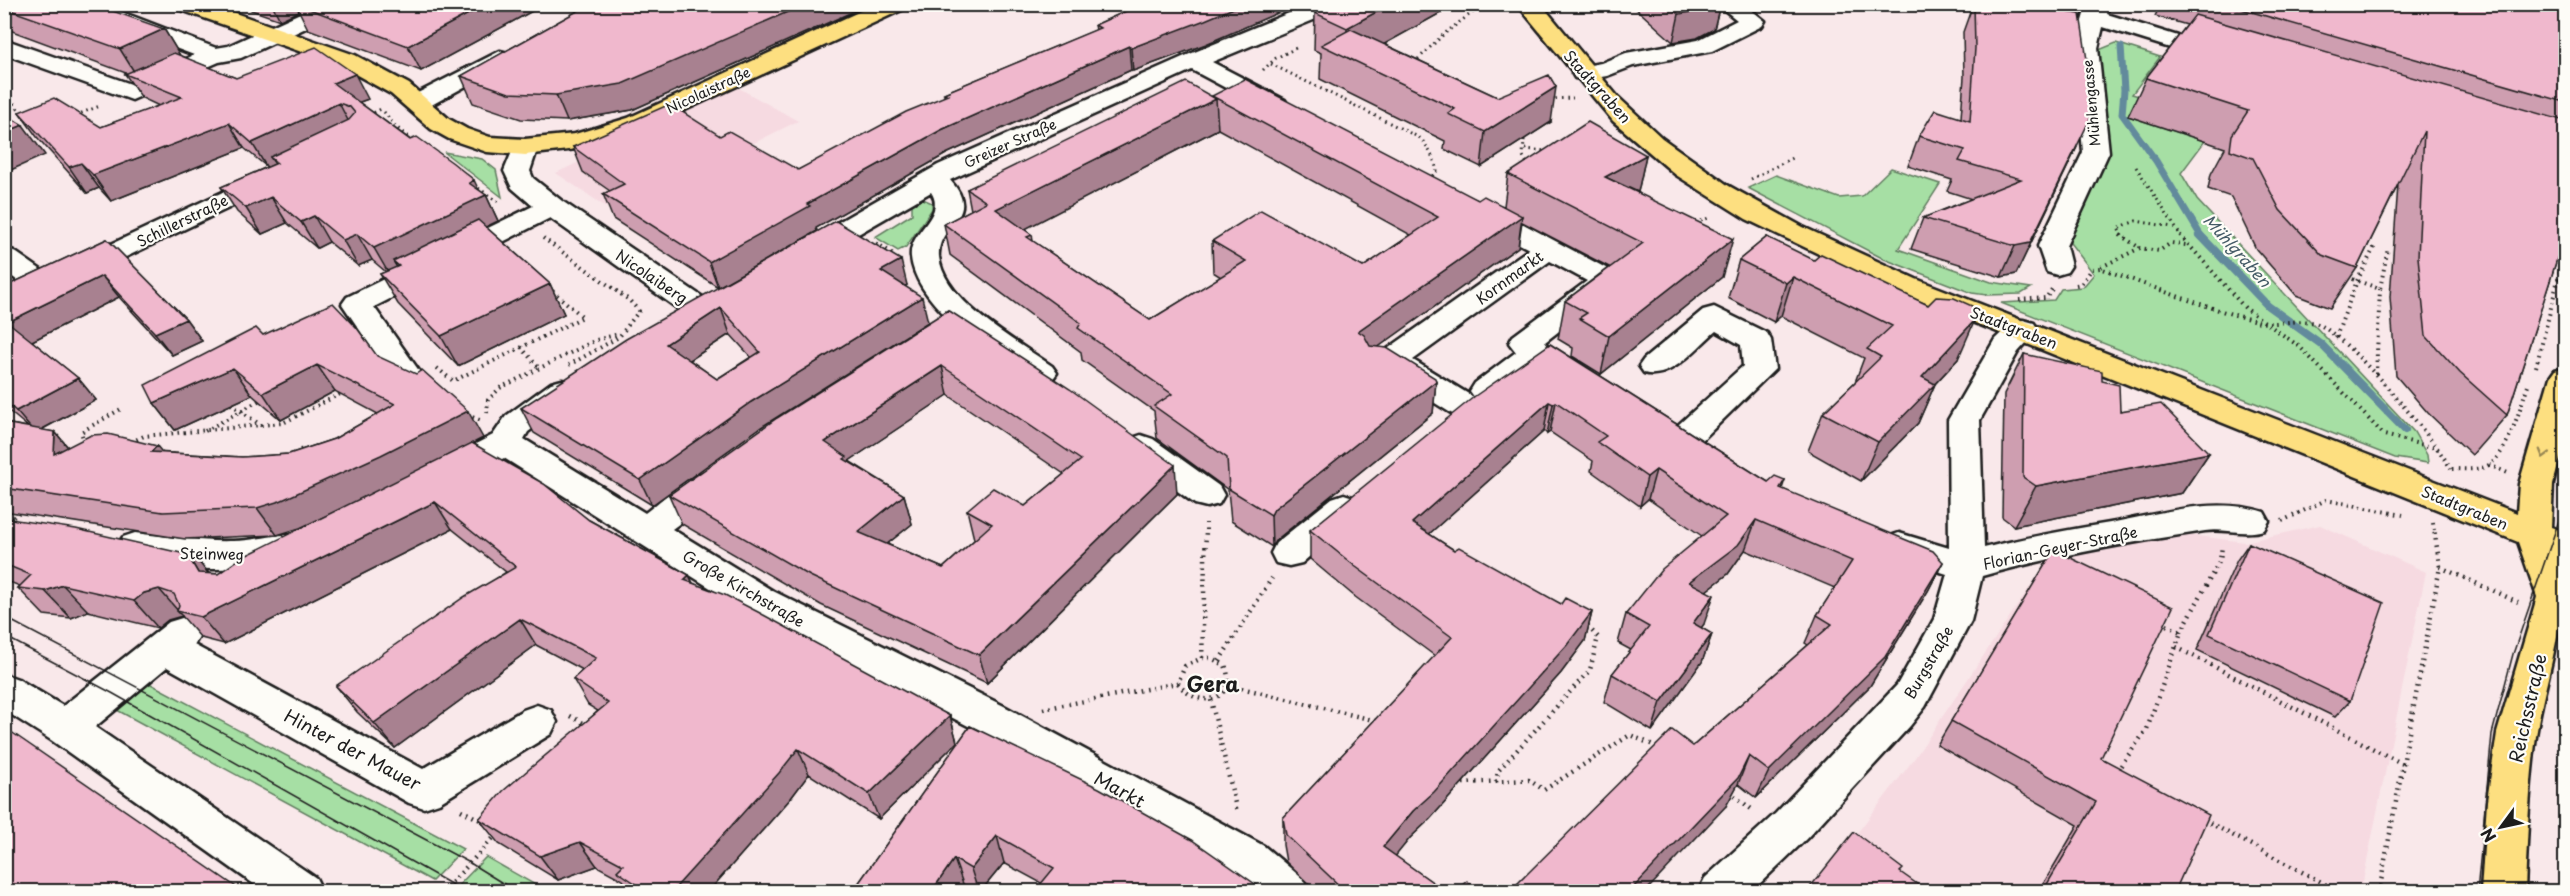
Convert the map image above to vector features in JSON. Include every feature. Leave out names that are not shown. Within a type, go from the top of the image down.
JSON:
[{"type":"main road","name":"Nicolaistraße","points":[[186,4],[347,60],[400,89],[440,124],[458,134],[487,144],[525,147],[577,141],[637,123],[896,4]]},
{"type":"main road","name":"Stadtgraben","points":[[1528,4],[1592,83],[1624,117],[1683,167],[1815,245],[1906,285],[2017,315],[2437,501],[2565,547]]},
{"type":"main road","points":[[2557,600],[2533,534],[2536,484],[2565,377]]},
{"type":"main road","name":"Reichsstraße","points":[[2503,891],[2508,801],[2517,733],[2557,600]]},
{"type":"street","points":[[79,4],[214,55]]},
{"type":"street","points":[[4,46],[132,93],[214,55],[233,53],[276,35],[339,4]]},
{"type":"street","name":"Greizer Straße","points":[[782,265],[934,179],[1193,62],[1332,4]]},
{"type":"street","points":[[1592,83],[1607,69],[1626,60],[1704,46],[1754,21],[1728,4]]},
{"type":"street","points":[[2096,11],[2196,58],[2234,61]]},
{"type":"street","name":"Mühlengasse","points":[[2061,279],[2052,246],[2096,152],[2086,48],[2096,11]]},
{"type":"street","points":[[417,103],[517,49]]},
{"type":"street","points":[[1193,62],[1298,117]]},
{"type":"street","name":"Nicolaiberg","points":[[525,147],[517,171],[521,182],[552,207],[713,305],[673,327]]},
{"type":"street","name":"Schillerstraße","points":[[4,306],[289,169]]},
{"type":"street","points":[[934,179],[949,195],[950,209],[926,245],[925,256],[946,297],[966,319],[1065,391]]},
{"type":"street","points":[[1424,183],[1548,249]]},
{"type":"street","points":[[403,370],[357,304],[552,207]]},
{"type":"street","name":"Kornmarkt","points":[[1548,249],[1606,280],[1524,343],[1537,351],[1453,417],[1385,365],[1548,249]]},
{"type":"street","points":[[4,257],[44,286]]},
{"type":"street","name":"Burgstraße","points":[[1735,887],[1911,696],[1952,621],[1967,567],[1964,420],[2006,346],[2017,315]]},
{"type":"street","points":[[1651,424],[1692,450],[1759,369],[1756,340],[1714,317],[1654,366]]},
{"type":"street","points":[[937,332],[966,319]]},
{"type":"street","points":[[1537,351],[1566,369]]},
{"type":"street","points":[[422,488],[496,433],[517,424],[555,395],[576,372]]},
{"type":"street","name":"Große Kirchstraße","points":[[496,433],[760,601],[990,718]]},
{"type":"street","points":[[1122,433],[1207,495]]},
{"type":"street","points":[[646,530],[738,463]]},
{"type":"street","points":[[1289,553],[1368,488]]},
{"type":"street","name":"Florian-Geyer-Straße","points":[[1874,535],[1916,553],[1967,567],[2016,553],[2208,518],[2252,521]]},
{"type":"street","name":"Steinweg","points":[[105,542],[185,554],[269,553],[322,536]]},
{"type":"street","points":[[234,587],[269,553]]},
{"type":"street","name":"Hinter der Mauer","points":[[65,728],[175,640],[424,790],[537,722]]},
{"type":"street","points":[[4,690],[65,728],[301,891]]},
{"type":"street","name":"Markt","points":[[990,718],[1249,860],[1287,891]]},
{"type":"path","points":[[1413,66],[1423,52],[1473,12]]},
{"type":"path","points":[[1235,83],[1271,64],[1276,57],[1306,43]]},
{"type":"path","points":[[1271,64],[1420,138],[1430,148],[1437,171],[1424,183]]},
{"type":"path","points":[[1544,99],[1563,99],[1592,83]]},
{"type":"path","points":[[4,90],[24,116]]},
{"type":"path","points":[[361,119],[381,109]]},
{"type":"path","points":[[73,116],[84,112]]},
{"type":"path","points":[[386,133],[396,128],[418,144]]},
{"type":"path","points":[[1515,134],[1524,140],[1523,156],[1531,170]]},
{"type":"path","points":[[1525,149],[1547,151]]},
{"type":"path","points":[[1772,170],[1794,157]]},
{"type":"path","points":[[2136,167],[2186,245],[2245,308],[2300,347],[2384,435],[2439,449]]},
{"type":"path","points":[[471,183],[629,300],[639,311],[634,323],[576,372]]},
{"type":"path","points":[[2173,227],[2133,221],[2121,224],[2119,234],[2128,243],[2140,248],[2159,250],[2171,243],[2186,245]]},
{"type":"path","points":[[870,239],[894,254]]},
{"type":"path","points":[[2336,337],[2357,281],[2376,244]]},
{"type":"path","points":[[2017,315],[2046,298],[2061,279],[2081,284],[2092,269],[2100,268],[2140,248]]},
{"type":"path","points":[[2376,375],[2380,290],[2388,248]]},
{"type":"path","points":[[2437,501],[2471,469],[2489,465],[2500,452],[2536,365],[2565,248]]},
{"type":"path","points":[[2100,268],[2227,314],[2264,323],[2315,323],[2336,337],[2376,375],[2439,449],[2437,501],[2440,567],[2379,891]]},
{"type":"path","points":[[2345,277],[2380,290]]},
{"type":"path","points":[[403,370],[420,354],[453,381],[583,317],[549,288]]},
{"type":"path","points":[[488,400],[500,388],[538,367],[596,340],[621,334]]},
{"type":"path","points":[[521,347],[538,367]]},
{"type":"path","points":[[124,446],[144,436],[283,423],[347,391]]},
{"type":"path","points":[[202,432],[267,397]]},
{"type":"path","points":[[231,404],[262,426]]},
{"type":"path","points":[[84,445],[81,432],[121,409]]},
{"type":"path","points":[[461,412],[496,433]]},
{"type":"path","points":[[291,462],[299,451],[308,448],[309,454],[305,456]]},
{"type":"path","points":[[1202,658],[1207,495]]},
{"type":"path","points":[[2252,521],[2276,524],[2326,500],[2411,517]]},
{"type":"path","points":[[4,525],[28,505]]},
{"type":"path","points":[[1218,661],[1289,553]]},
{"type":"path","points":[[2124,778],[2115,773],[2147,729],[2181,632],[2220,560]]},
{"type":"path","points":[[2440,567],[2557,600]]},
{"type":"path","points":[[1496,782],[1498,771],[1590,670],[1598,637],[1578,618]]},
{"type":"path","points":[[2161,622],[2181,632]]},
{"type":"path","points":[[2176,647],[2403,764]]},
{"type":"path","points":[[1202,658],[1218,661],[1229,671],[1229,685],[1219,696],[1211,700],[1194,699],[1181,690],[1178,683],[1178,676],[1187,664],[1202,658]]},
{"type":"path","points":[[990,718],[1178,683]]},
{"type":"path","points":[[1229,685],[1377,721],[1383,725]]},
{"type":"path","points":[[1211,700],[1249,860]]},
{"type":"path","points":[[1463,783],[1529,780],[1544,790],[1630,735],[1667,752]]},
{"type":"path","points":[[1722,786],[1787,829]]},
{"type":"path","points":[[2196,816],[2340,891]]},
{"type":"path","points":[[443,891],[500,831]]},
{"type":"shaded area","points":[[737,87],[798,121],[615,213],[556,173]]},
{"type":"shaded area","points":[[2320,525],[2426,572],[2361,891],[2286,891],[2275,886],[2273,892],[1812,892],[1914,759],[2052,554],[2189,535],[2245,542]]},
{"type":"green space","points":[[2116,43],[2160,57],[2132,94],[2142,97],[2128,116],[2205,141],[2181,173],[2197,200],[2414,432],[2427,455],[2428,463],[2395,458],[2001,303],[2054,300],[2061,289],[2083,287],[2094,274],[2067,239],[2103,158],[2099,50]]},
{"type":"green space","points":[[444,152],[482,159],[496,170],[502,197]]},
{"type":"green space","points":[[1891,168],[1940,184],[1898,249],[1991,282],[2031,288],[2021,294],[1972,293],[1884,259],[1748,188],[1776,175],[1839,198],[1862,196]]},
{"type":"green space","points":[[923,199],[932,203],[932,209],[906,247],[898,251],[875,237],[912,214],[912,204]]},
{"type":"green space","points":[[149,683],[463,849],[432,881],[117,710]]},
{"type":"green space","points":[[486,857],[546,891],[465,891],[457,887]]},
{"type":"building","points":[[4,4],[93,4],[164,29],[120,49],[4,8]]},
{"type":"building","points":[[296,4],[487,4],[408,46]]},
{"type":"building","points":[[590,4],[806,4],[622,84],[556,95],[509,93],[461,76]]},
{"type":"building","points":[[1142,4],[1243,4],[1131,48],[1129,46],[941,130],[807,204],[810,206],[709,262],[603,194],[624,184],[573,147],[670,104],[720,136],[729,131],[798,170],[906,112],[948,95],[944,93],[1100,28],[1095,25]]},
{"type":"building","points":[[1332,4],[1391,4],[1347,28],[1315,13]]},
{"type":"building","points":[[1668,4],[1715,4],[1704,10],[1679,14]]},
{"type":"building","points":[[1974,4],[2022,6],[2080,14],[2089,73],[2091,117],[2030,243],[2015,246],[1923,218],[2021,179],[1959,161],[1965,150],[1919,136],[1935,110],[1970,121],[1975,48]]},
{"type":"building","points":[[2224,4],[2565,4],[2565,102]]},
{"type":"building","points":[[2195,15],[2565,121],[2565,234],[2507,415],[2460,373],[2426,336],[2418,257],[2424,131],[2357,268],[2322,255],[2280,210],[2253,158],[2230,150],[2232,135],[2248,111],[2146,78]]},
{"type":"building","points":[[1351,29],[1497,97],[1549,75],[1556,87],[1485,132],[1448,114],[1455,109],[1321,45]]},
{"type":"building","points":[[316,47],[355,74],[333,83],[410,140],[417,137],[453,163],[474,180],[469,183],[486,195],[374,248],[357,234],[343,240],[314,216],[301,222],[271,197],[246,208],[221,187],[277,163],[270,157],[349,120],[355,113],[350,107],[339,103],[252,143],[229,123],[93,175],[81,163],[69,167],[19,112],[54,98],[101,127],[182,97],[125,74],[174,53],[236,78]]},
{"type":"building","points":[[1245,79],[1478,200],[1484,196],[1522,216],[1358,331],[1364,335],[1370,346],[1387,348],[1435,378],[1436,381],[1274,509],[1271,515],[1229,489],[1227,458],[1154,406],[1172,394],[1078,328],[1081,323],[944,224],[986,202],[967,189],[1186,82],[1216,99],[996,209],[1032,235],[1027,237],[1150,320],[1246,261],[1212,241],[1261,210],[1363,267],[1438,217],[1212,96]]},
{"type":"building","points":[[4,114],[23,125],[4,133]]},
{"type":"building","points":[[1588,122],[1646,155],[1605,177],[1733,239],[1609,336],[1579,318],[1587,313],[1565,301],[1643,243],[1508,174]]},
{"type":"building","points":[[478,220],[550,284],[441,336],[380,274],[399,266],[393,261]]},
{"type":"building","points":[[836,221],[901,260],[881,271],[922,297],[751,402],[640,480],[521,408],[626,339]],"holes":[[[721,308],[760,352],[717,379],[666,344]]]},
{"type":"building","points":[[1767,237],[1814,260],[1821,254],[1928,305],[1936,297],[1954,298],[1972,306],[1975,320],[1922,377],[1935,384],[1878,442],[1823,413],[1881,357],[1867,349],[1892,326],[1793,277],[1786,283],[1739,260]]},
{"type":"building","points":[[107,239],[186,319],[155,333],[102,276],[8,322],[78,378],[16,411],[4,401],[4,287]]},
{"type":"building","points":[[333,303],[357,328],[377,356],[416,374],[422,370],[468,411],[381,455],[280,501],[257,508],[163,512],[4,488],[4,423],[55,432],[54,454],[91,435],[108,434],[157,446],[151,452],[242,457],[289,454],[334,439],[395,404],[317,365],[263,393],[233,368],[154,403],[145,385],[256,328],[263,335]]},
{"type":"building","points":[[948,310],[1070,389],[1175,465],[979,655],[810,576],[669,495],[777,418]],"holes":[[[942,366],[1081,460],[1025,506],[993,488],[967,510],[992,524],[943,568],[858,532],[904,495],[844,459],[847,457],[825,442]]]},
{"type":"building","points":[[1550,344],[1768,482],[1775,476],[1785,480],[1780,488],[1933,551],[1943,562],[1885,657],[1769,771],[1749,756],[1738,778],[1630,891],[1510,891],[1672,730],[1693,746],[1832,624],[1817,615],[1852,561],[1756,520],[1738,545],[1689,582],[1714,595],[1693,623],[1712,634],[1661,702],[1612,674],[1649,627],[1626,614],[1662,569],[1726,516],[1656,470],[1647,477],[1597,442],[1606,436],[1556,402],[1553,404],[1549,402],[1412,523],[1454,550],[1459,547],[1561,604],[1565,598],[1592,612],[1567,645],[1434,792],[1413,811],[1383,847],[1445,891],[1345,891],[1286,835],[1283,818],[1452,637],[1356,567],[1310,530],[1475,396]]},
{"type":"building","points":[[2024,354],[2102,371],[2102,381],[2119,385],[2120,411],[2161,404],[2209,453],[2036,486],[2023,477]]},
{"type":"building","points":[[472,443],[544,484],[589,520],[689,575],[684,580],[725,595],[950,716],[869,794],[798,749],[676,887],[665,891],[647,891],[617,871],[623,865],[580,842],[540,856],[479,819],[503,791],[608,703],[573,679],[596,658],[520,619],[374,723],[336,686],[464,597],[516,567],[435,502],[201,617],[177,611],[179,605],[174,594],[159,589],[144,593],[134,601],[63,585],[45,591],[18,588],[31,575],[4,564],[4,518],[76,529],[194,556],[191,561],[198,573],[218,574],[241,558]]},
{"type":"building","points":[[2249,543],[2384,603],[2350,701],[2209,634]]},
{"type":"building","points":[[2054,550],[2173,607],[2101,758],[2209,815],[2175,891],[2043,891],[2096,802],[1951,721]]},
{"type":"building","points":[[970,726],[1099,788],[1192,840],[1265,891],[1035,891],[1054,868],[997,836],[971,869],[954,859],[932,891],[853,891]]},
{"type":"building","points":[[4,727],[242,891],[4,891]]},
{"type":"building","points":[[1854,832],[1903,869],[1900,872],[1927,891],[1807,891]]},
{"type":"building","points":[[1467,881],[1478,891],[1455,891]]},
{"type":"waterway","name":"Mühlgraben","points":[[2121,47],[2124,90],[2122,114],[2156,161],[2201,236]]},
{"type":"waterway","name":"Mühlgraben","points":[[2200,235],[2268,306],[2321,344],[2405,430]]},
{"type":"tram line","points":[[2477,892],[2492,734],[2513,654],[2566,500]]},
{"type":"tram line","points":[[4,617],[470,863],[517,892]]},
{"type":"tram line","points":[[4,636],[112,693],[465,892]]},
{"type":"district","name":"Gera","points":[[1213,683]]}]
